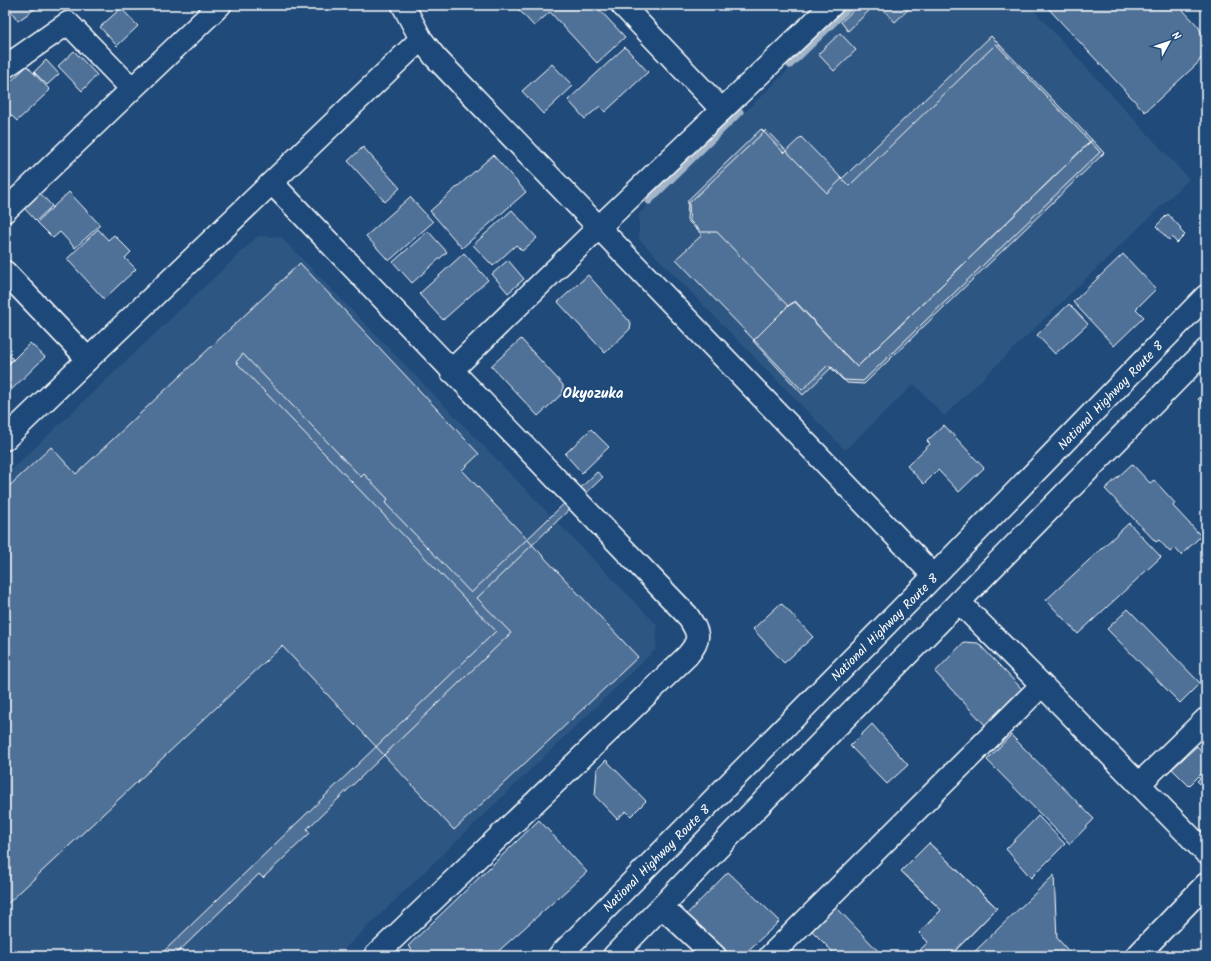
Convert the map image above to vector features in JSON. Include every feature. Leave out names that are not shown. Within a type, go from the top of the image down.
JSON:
[{"type":"main road","points":[[5,211],[220,5]]},
{"type":"main road","points":[[403,5],[421,39],[435,57],[934,576]]},
{"type":"main road","points":[[622,5],[722,110]]},
{"type":"main road","points":[[451,371],[598,228],[832,5]]},
{"type":"main road","points":[[5,67],[68,23],[132,89]]},
{"type":"main road","points":[[5,439],[421,39]]},
{"type":"main road","points":[[272,183],[687,615],[695,627],[698,637],[694,648],[687,656],[375,956]]},
{"type":"main road","points":[[5,272],[88,359]]},
{"type":"main road","name":"National Highway Route 8","points":[[559,956],[934,576],[1206,296]]},
{"type":"main road","points":[[614,956],[1206,350]]},
{"type":"main road","points":[[959,602],[1206,853]]},
{"type":"main road","points":[[770,956],[1042,685]]},
{"type":"main road","points":[[1138,784],[1206,719]]},
{"type":"main road","points":[[1138,956],[1206,884]]},
{"type":"main road","points":[[662,907],[715,956]]},
{"type":"shaded area","points":[[856,5],[1029,5],[1189,179],[944,416],[914,384],[845,450],[639,239],[639,214]]},
{"type":"shaded area","points":[[258,236],[281,237],[657,625],[656,649],[337,956],[5,956],[5,476]]},
{"type":"building","points":[[7,5],[40,5],[18,21]]},
{"type":"building","points":[[523,5],[595,5],[625,37],[597,63],[550,12],[534,26],[518,9]]},
{"type":"building","points":[[859,5],[875,5],[848,31],[841,22]]},
{"type":"building","points":[[879,5],[913,5],[895,22]]},
{"type":"building","points":[[1045,5],[1178,5],[1198,26],[1203,36],[1205,46],[1203,55],[1198,63],[1145,112]]},
{"type":"building","points":[[121,8],[138,26],[117,46],[100,27]]},
{"type":"building","points":[[840,33],[856,50],[834,71],[818,54]]},
{"type":"building","points":[[991,36],[1092,140],[857,367],[795,301],[788,306],[717,232],[701,232],[690,221],[689,203],[766,130],[827,193]]},
{"type":"building","points":[[996,44],[1100,152],[863,381],[843,380],[828,365],[802,390],[676,259],[702,235],[687,220],[688,200],[761,129],[784,153],[801,137],[849,186]]},
{"type":"building","points":[[625,47],[648,72],[605,112],[600,106],[585,119],[568,100]]},
{"type":"building","points":[[74,51],[97,75],[82,91],[58,66]]},
{"type":"building","points":[[46,60],[59,74],[47,85],[34,72]]},
{"type":"building","points":[[552,64],[573,86],[543,114],[522,91]]},
{"type":"building","points":[[27,66],[50,90],[17,121],[5,109],[5,87]]},
{"type":"building","points":[[1092,140],[1104,153],[864,384],[847,383],[832,367],[803,395],[753,341],[788,306],[795,302],[857,367]]},
{"type":"building","points":[[363,147],[400,188],[385,202],[348,161]]},
{"type":"building","points":[[493,155],[526,192],[462,248],[430,211]]},
{"type":"building","points":[[69,192],[100,225],[75,248],[60,232],[53,238],[37,222]]},
{"type":"building","points":[[40,193],[52,206],[36,221],[24,208]]},
{"type":"building","points":[[410,197],[433,222],[389,261],[366,236]]},
{"type":"building","points":[[512,210],[537,238],[522,251],[516,245],[493,266],[473,245]]},
{"type":"building","points":[[1168,214],[1181,228],[1180,230],[1185,235],[1177,243],[1172,237],[1169,240],[1156,226]]},
{"type":"building","points":[[98,229],[108,240],[114,235],[131,252],[125,258],[136,269],[104,299],[67,259]]},
{"type":"building","points":[[428,231],[447,252],[412,283],[393,262]]},
{"type":"building","points":[[464,253],[488,280],[443,320],[419,294]]},
{"type":"building","points":[[1123,254],[1156,289],[1136,309],[1144,317],[1114,346],[1073,302]]},
{"type":"building","points":[[508,260],[524,279],[508,293],[492,274]]},
{"type":"building","points":[[300,263],[479,454],[462,470],[638,657],[454,830],[282,646],[5,906],[5,490],[51,447],[76,474]]},
{"type":"building","points":[[588,275],[631,323],[630,329],[605,353],[558,302]]},
{"type":"building","points":[[1069,304],[1088,324],[1055,354],[1037,335]]},
{"type":"building","points":[[521,339],[563,385],[563,393],[538,416],[491,366]]},
{"type":"building","points":[[30,343],[45,357],[5,396],[5,368]]},
{"type":"building","points":[[5,351],[13,359],[5,366]]},
{"type":"building","points":[[243,354],[361,477],[364,474],[388,499],[385,503],[471,593],[597,472],[603,477],[477,598],[511,633],[307,829],[310,833],[263,878],[259,874],[174,956],[159,956],[496,631],[236,362]]},
{"type":"building","points":[[1206,392],[1206,408],[1198,399]]},
{"type":"building","points":[[944,425],[984,468],[959,492],[938,470],[924,484],[907,466],[930,444],[927,441]]},
{"type":"building","points":[[591,429],[609,447],[582,473],[565,454]]},
{"type":"building","points":[[1132,464],[1150,483],[1154,480],[1175,503],[1173,506],[1201,536],[1181,555],[1175,548],[1170,552],[1159,540],[1156,542],[1105,489]]},
{"type":"building","points":[[1129,523],[1161,557],[1078,634],[1046,600]]},
{"type":"building","points":[[781,603],[813,637],[784,663],[753,629]]},
{"type":"building","points":[[1128,609],[1200,683],[1180,703],[1107,629]]},
{"type":"building","points":[[964,642],[978,643],[1022,689],[986,726],[935,672]]},
{"type":"building","points":[[872,724],[908,765],[887,784],[850,746]]},
{"type":"building","points":[[1011,735],[1094,819],[1070,844],[987,760]]},
{"type":"building","points":[[1197,746],[1206,756],[1206,769],[1189,786],[1172,769]]},
{"type":"building","points":[[606,760],[646,801],[631,816],[626,811],[617,819],[595,796],[597,769]]},
{"type":"building","points":[[1206,772],[1206,790],[1197,781]]},
{"type":"building","points":[[1038,816],[1065,844],[1031,878],[1006,849]]},
{"type":"building","points":[[539,820],[587,872],[493,956],[418,956],[408,946]]},
{"type":"building","points":[[929,843],[997,908],[950,956],[926,956],[920,950],[928,942],[919,933],[941,910],[901,871]]},
{"type":"building","points":[[929,843],[997,908],[950,956],[926,956],[920,950],[928,942],[919,933],[941,910],[901,871]]},
{"type":"building","points":[[728,872],[780,921],[742,956],[726,956],[684,917]]},
{"type":"building","points":[[1054,875],[1057,938],[1073,956],[970,956]]},
{"type":"building","points":[[836,907],[883,956],[829,956],[833,952],[812,931]]},
{"type":"waterway","points":[[790,65],[852,5]]},
{"type":"waterway","points":[[649,201],[740,112]]},
{"type":"district","name":"Okyozuka","points":[[593,393]]}]
